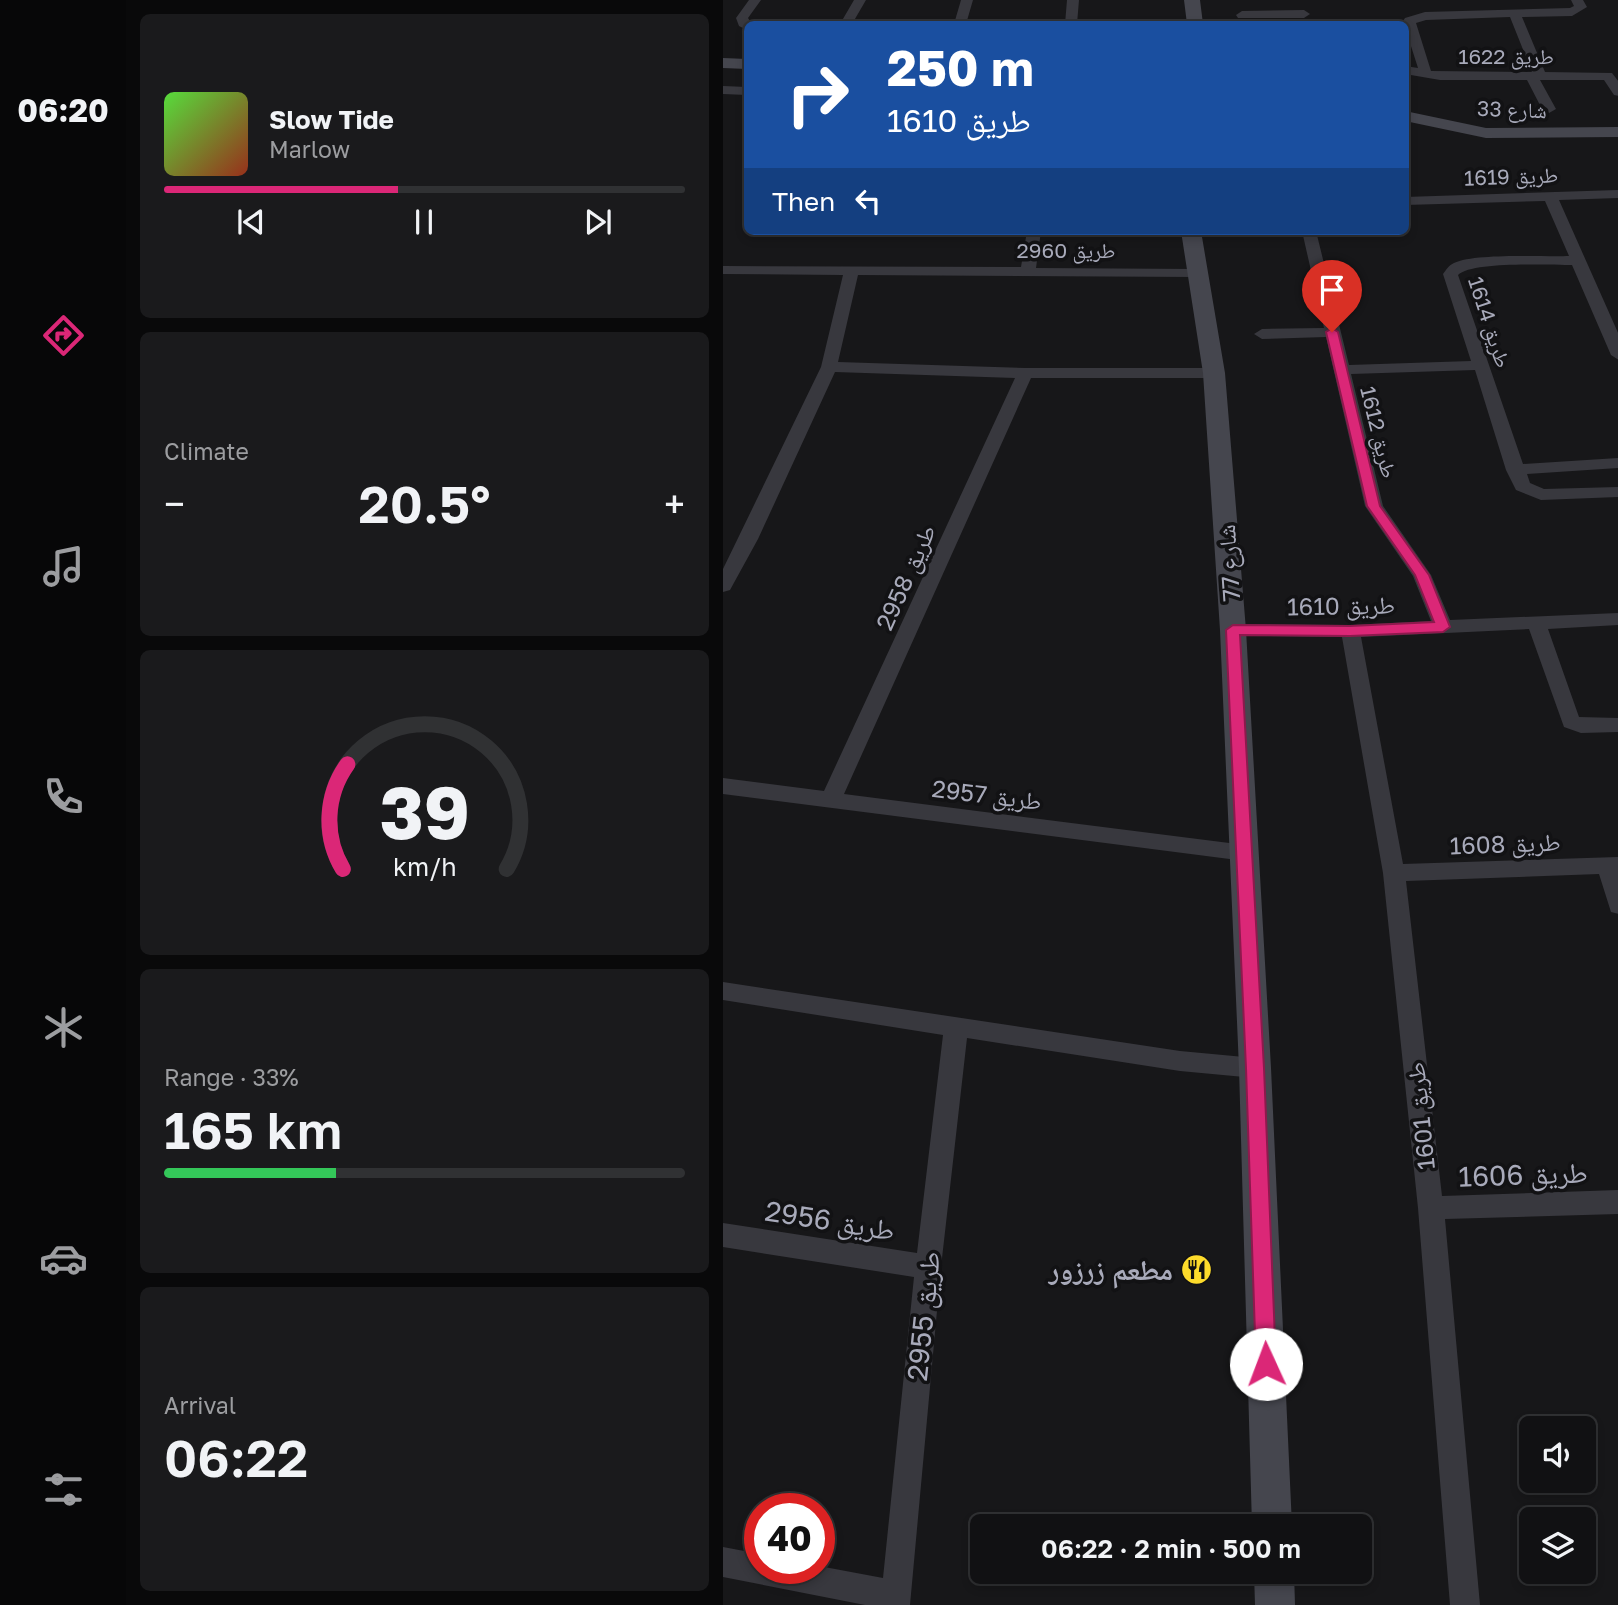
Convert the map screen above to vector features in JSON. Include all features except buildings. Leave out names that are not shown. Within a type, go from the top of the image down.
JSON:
[{"type":"street","points":[[744,21],[742,18],[755,0]]},
{"type":"street","points":[[848,21],[860,0]]},
{"type":"street","points":[[961,21],[967,0]]},
{"type":"street","points":[[1071,21],[1073,0]]},
{"type":"street","points":[[1192,0],[1195,21]]},
{"type":"street","points":[[1242,15],[1306,19],[1299,0]]},
{"type":"street","points":[[1408,21],[1425,16],[1572,12],[1581,7],[1577,0]]},
{"type":"street","points":[[1515,14],[1549,109]]},
{"type":"street","points":[[1409,24],[1426,74]]},
{"type":"street","points":[[723,63],[744,64]]},
{"type":"street","name":"طريق 1622","points":[[1409,71],[1426,74],[1613,75],[1618,92]]},
{"type":"street","points":[[723,90],[744,91]]},
{"type":"street","name":"شارع 33","points":[[1409,117],[1486,134],[1618,132]]},
{"type":"street","name":"طريق 1619","points":[[1409,201],[1618,194]]},
{"type":"street","points":[[1550,196],[1611,321],[1618,355]]},
{"type":"street","points":[[1028,272],[1033,235]]},
{"type":"street","name":"شارع 77","points":[[1191,235],[1214,373],[1233,630],[1255,1068],[1272,1514]]},
{"type":"street","name":"طريق 1612","points":[[1310,235],[1374,506],[1422,575],[1443,627]]},
{"type":"street","name":"طريق 1614","points":[[1579,260],[1479,263],[1458,266],[1450,274],[1522,486],[1541,495],[1618,492]]},
{"type":"street","name":"طريق 2960","points":[[723,270],[1196,273]]},
{"type":"street","points":[[723,586],[749,539],[829,367],[851,271]]},
{"type":"street","points":[[1262,334],[1332,332]]},
{"type":"street","points":[[1341,370],[1480,365]]},
{"type":"street","points":[[829,367],[1025,373],[1214,373]]},
{"type":"street","name":"طريق 2958","points":[[830,801],[1025,373]]},
{"type":"street","points":[[1515,470],[1618,463]]},
{"type":"street","name":"طريق 1610","points":[[1233,630],[1350,631],[1618,620]]},
{"type":"street","points":[[1537,625],[1571,722],[1581,726],[1618,725]]},
{"type":"street","name":"طريق 1601","points":[[1350,631],[1394,873],[1431,1209],[1465,1605]]},
{"type":"street","name":"طريق 2957","points":[[723,786],[1245,853]]},
{"type":"street","points":[[1612,865],[1618,905]]},
{"type":"street","name":"طريق 1608","points":[[1394,873],[1612,865]]},
{"type":"street","points":[[723,991],[1180,1061],[1255,1068]]},
{"type":"street","name":"طريق 2955","points":[[895,1601],[928,1267],[956,1027]]},
{"type":"street","name":"طريق 1606","points":[[1431,1209],[1618,1202]]},
{"type":"street","name":"طريق 2956","points":[[723,1236],[928,1267]]},
{"type":"street","points":[[723,1562],[895,1601]]},
{"type":"street","points":[[1274,1584],[1275,1605]]},
{"type":"place","name":"مطعم زرزور","points":[[1196,1269]]},
{"type":"route","points":[[1266,1364],[1255,1068],[1233,630],[1350,631],[1443,627],[1422,575],[1374,506],[1332,332]]}]
